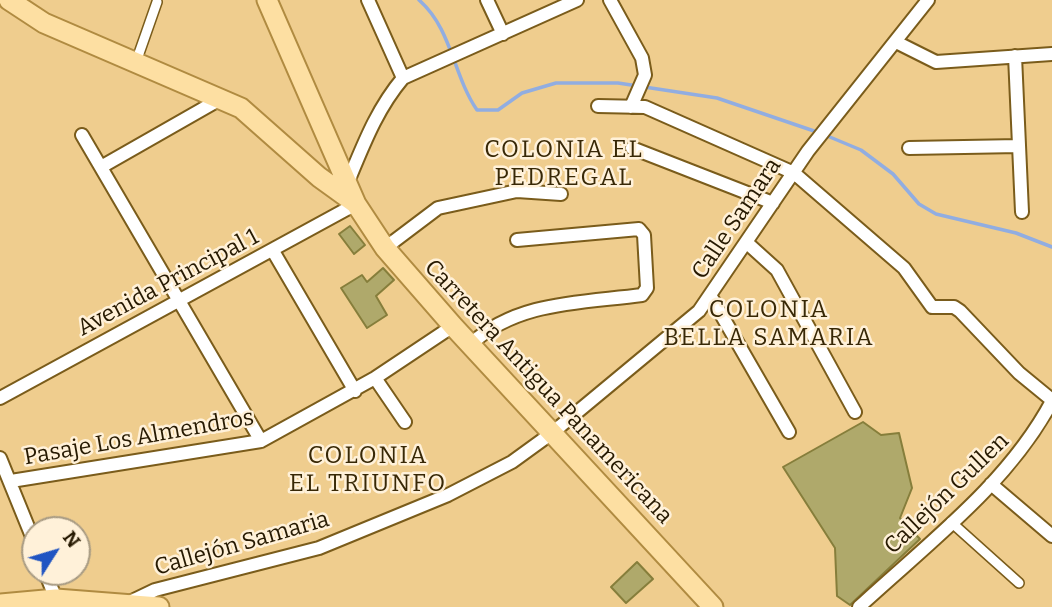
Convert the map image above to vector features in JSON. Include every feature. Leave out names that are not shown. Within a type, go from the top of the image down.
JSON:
[{"type":"main road","name":"Carretera Antigua Panamericana","points":[[9,0],[44,23],[241,108],[319,177],[356,204]]},
{"type":"main road","name":"Carretera Antigua Panamericana","points":[[267,0],[356,204],[385,248],[453,326],[713,607]]},
{"type":"main road","points":[[0,604],[56,599],[159,607]]},
{"type":"street","points":[[368,0],[404,78]]},
{"type":"street","points":[[487,0],[503,34]]},
{"type":"street","points":[[347,184],[373,122],[386,98],[404,78],[577,0]]},
{"type":"street","points":[[610,0],[642,58],[645,75],[631,107]]},
{"type":"street","name":"Calle Samara","points":[[552,433],[699,311],[794,173],[928,0]]},
{"type":"street","points":[[136,62],[158,2]]},
{"type":"street","points":[[896,42],[936,61],[1052,54]]},
{"type":"street","points":[[1015,56],[1022,212]]},
{"type":"street","points":[[101,167],[222,98]]},
{"type":"street","points":[[598,106],[645,107],[794,173],[904,268],[932,307],[954,307],[960,311],[1019,373],[1052,400]]},
{"type":"street","points":[[82,135],[261,441]]},
{"type":"street","points":[[909,148],[1019,146]]},
{"type":"street","points":[[632,148],[773,203]]},
{"type":"street","points":[[385,248],[438,208],[517,191],[561,194]]},
{"type":"street","name":"Avenida Principal 1","points":[[0,398],[356,204]]},
{"type":"street","points":[[471,344],[485,331],[526,310],[642,295],[647,288],[644,235],[639,229],[517,240]]},
{"type":"street","points":[[746,242],[777,270],[855,412]]},
{"type":"street","points":[[273,251],[355,391]]},
{"type":"street","points":[[710,295],[789,432]]},
{"type":"street","name":"Pasaje Los Almendros","points":[[11,481],[261,441],[355,391],[453,326]]},
{"type":"street","points":[[375,378],[405,422]]},
{"type":"street","name":"Callejón Gullen","points":[[859,607],[990,484],[1029,441],[1052,400]]},
{"type":"street","name":"Callejón Samaria","points":[[119,604],[155,590],[319,548],[448,495],[512,462],[552,433]]},
{"type":"street","points":[[0,458],[24,516]]},
{"type":"street","points":[[990,484],[1052,536]]},
{"type":"street","points":[[951,522],[1019,583]]},
{"type":"street","points":[[51,586],[56,599]]},
{"type":"building","points":[[350,226],[365,245],[354,254],[339,234]]},
{"type":"building","points":[[383,268],[394,280],[376,296],[387,315],[367,328],[341,288],[362,275],[367,282]]},
{"type":"building","points":[[863,422],[881,435],[899,433],[912,488],[900,518],[920,539],[850,605],[837,596],[835,548],[783,467]]},
{"type":"building","points":[[637,562],[653,579],[626,603],[611,587]]},
{"type":"waterway","points":[[419,0],[439,24],[462,82],[477,110],[498,110],[522,93],[556,83],[618,83],[717,98],[817,132]]},
{"type":"waterway","points":[[825,135],[861,150],[893,174],[919,204],[936,214],[1016,233],[1052,247]]},
{"type":"district","name":"COLONIA EL PEDREGAL","points":[[564,164]]},
{"type":"district","name":"COLONIA BELLA SAMARIA","points":[[769,324]]},
{"type":"district","name":"COLONIA EL TRIUNFO","points":[[368,470]]}]
